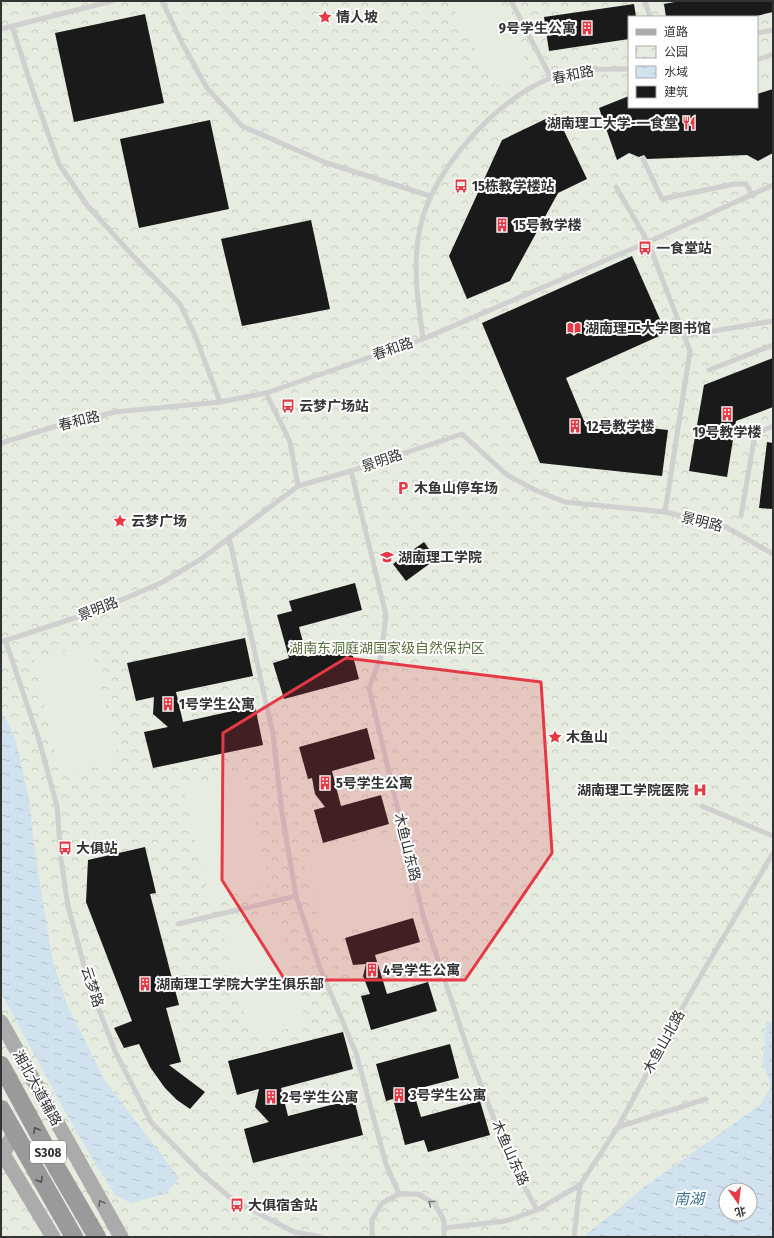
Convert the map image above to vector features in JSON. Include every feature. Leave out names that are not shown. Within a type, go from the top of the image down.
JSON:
[{"type":"highway","name":"S308","points":[[1,1066],[97,1237]]},
{"type":"highway","name":"S308","points":[[1,1109],[73,1237]]},
{"type":"main road","name":"湘北大道辅路","points":[[1,1022],[121,1237]]},
{"type":"main road","points":[[14,1133],[4,1154],[54,1237]]},
{"type":"lane","points":[[1,29],[112,1]]},
{"type":"lane","points":[[162,1],[182,43],[208,88],[242,126],[324,162],[430,196]]},
{"type":"lane","points":[[511,1],[551,78]]},
{"type":"lane","points":[[646,1],[650,16]]},
{"type":"lane","points":[[12,26],[59,164],[87,205],[133,256],[180,304],[195,336],[220,402]]},
{"type":"lane","points":[[758,34],[773,30]]},
{"type":"lane","points":[[758,60],[773,54]]},
{"type":"lane","name":"春和路","points":[[1,444],[53,427],[115,412],[220,402],[266,393],[423,339],[418,302],[416,255],[420,227],[430,196],[448,167],[491,115],[517,96],[551,78],[584,70],[628,69]]},
{"type":"lane","points":[[643,159],[662,199],[734,184],[746,184],[753,196]]},
{"type":"lane","points":[[423,339],[753,196],[773,185]]},
{"type":"lane","points":[[616,186],[648,242],[690,351],[664,512]]},
{"type":"lane","points":[[684,336],[773,321]]},
{"type":"lane","points":[[709,370],[773,346]]},
{"type":"lane","points":[[266,393],[290,442],[298,486]]},
{"type":"lane","points":[[741,516],[755,434],[773,426]]},
{"type":"lane","name":"景明路","points":[[4,642],[96,611],[164,582],[201,559],[298,486],[351,471],[462,434],[507,475],[535,490],[564,502],[664,512],[726,527],[773,554]]},
{"type":"lane","name":"木鱼山东路","points":[[351,471],[386,615],[381,656],[369,688],[424,915],[470,1056],[505,1149],[537,1210]]},
{"type":"lane","points":[[229,537],[273,734],[282,813],[296,896],[320,968],[356,1053],[386,1164],[399,1194]]},
{"type":"lane","name":"云梦路","points":[[4,642],[39,740],[57,806],[61,859],[68,906],[89,984],[115,1051],[152,1122],[202,1174],[233,1200],[294,1232],[321,1237]]},
{"type":"lane","points":[[702,806],[773,836]]},
{"type":"lane","name":"木鱼山北路","points":[[574,1237],[580,1185],[618,1127],[690,994],[773,853]]},
{"type":"lane","points":[[178,924],[296,896]]},
{"type":"lane","points":[[618,1127],[706,1100]]},
{"type":"lane","points":[[444,1228],[506,1221],[537,1210],[580,1185]]},
{"type":"lane","points":[[372,1237],[372,1220],[382,1203],[399,1194],[418,1194],[435,1204],[444,1221],[444,1237]]},
{"type":"highlighted area","points":[[346,658],[541,682],[552,853],[465,980],[285,980],[222,880],[223,733]]},
{"type":"green space","name":"湖南东洞庭湖国家级自然保护区","points":[[1,1],[773,1],[773,1237],[1,1237]]},
{"type":"green space","points":[[450,1],[495,1],[530,68],[495,86]]},
{"type":"green space","points":[[91,645],[119,760],[61,774],[34,659]]},
{"type":"green space","points":[[244,772],[270,885],[209,899],[183,786]]},
{"type":"green space","points":[[391,832],[412,915],[323,938],[302,854]]},
{"type":"green space","points":[[278,915],[306,1024],[250,1038],[222,929]]},
{"type":"water","points":[[1,711],[14,734],[29,799],[34,846],[52,958],[67,1005],[105,1081],[179,1178],[165,1194],[131,1203],[115,1195],[77,1133],[1,993]]},
{"type":"water","name":"南湖","points":[[773,1021],[773,1237],[586,1237],[586,1234],[620,1208],[640,1190],[760,1105],[771,1087],[763,1062],[766,1022]]},
{"type":"building","points":[[680,1],[773,1],[773,12],[756,16],[666,16],[664,4]]},
{"type":"building","name":"9号学生公寓","points":[[634,4],[636,16],[628,16],[628,39],[549,51],[544,17]]},
{"type":"building","points":[[145,14],[164,103],[74,122],[55,33]]},
{"type":"building","name":"湖南理工大学-一食堂","points":[[773,89],[773,153],[758,161],[747,155],[647,159],[644,155],[639,157],[629,153],[617,160],[599,108],[628,96],[628,108],[758,108],[758,94]]},
{"type":"building","name":"15号教学楼","points":[[556,114],[587,179],[558,193],[510,281],[467,299],[449,256],[502,140]]},
{"type":"building","points":[[210,120],[229,209],[139,228],[120,139]]},
{"type":"building","points":[[311,220],[330,309],[242,326],[221,239]]},
{"type":"building","name":"湖南理工大学图书馆","points":[[632,256],[666,333],[566,378],[584,421],[668,430],[662,476],[540,463],[482,323]]},
{"type":"building","name":"19号教学楼","points":[[773,358],[773,407],[736,421],[727,477],[689,471],[704,385]]},
{"type":"building","points":[[767,442],[773,443],[773,509],[759,508]]},
{"type":"building","points":[[424,542],[436,559],[406,581],[393,564]]},
{"type":"building","points":[[355,583],[362,610],[299,627],[307,657],[350,645],[359,679],[284,699],[273,663],[289,658],[277,615],[292,611],[289,601]]},
{"type":"building","name":"1号学生公寓","points":[[245,638],[253,676],[176,692],[183,722],[255,706],[263,745],[153,768],[144,732],[168,727],[153,714],[154,697],[136,701],[127,663]]},
{"type":"building","name":"5号学生公寓","points":[[367,728],[375,759],[332,771],[341,806],[381,795],[389,824],[323,843],[314,810],[325,807],[315,794],[312,778],[308,779],[299,747]]},
{"type":"building","name":"湖南理工学院大学生俱乐部","points":[[145,847],[156,893],[150,894],[179,1005],[166,1008],[181,1062],[169,1065],[205,1092],[190,1109],[177,1100],[165,1088],[150,1067],[139,1044],[124,1048],[114,1028],[132,1021],[86,902],[88,860]]},
{"type":"building","name":"4号学生公寓","points":[[413,918],[420,942],[375,955],[387,994],[428,982],[437,1011],[371,1030],[361,996],[370,994],[363,976],[366,964],[353,965],[345,938]]},
{"type":"building","name":"2号学生公寓","points":[[343,1032],[353,1069],[281,1088],[288,1116],[354,1099],[363,1135],[253,1163],[244,1129],[269,1122],[255,1107],[259,1089],[237,1095],[228,1061]]},
{"type":"building","name":"3号学生公寓","points":[[450,1044],[459,1078],[413,1090],[421,1117],[480,1101],[490,1135],[428,1152],[424,1140],[405,1145],[393,1099],[386,1101],[376,1064]]},
{"type":"place","name":"情人坡","points":[[325,17]]},
{"type":"place","name":"9号学生公寓","points":[[587,28]]},
{"type":"place","name":"湖南理工大学-一食堂","points":[[689,123]]},
{"type":"place","name":"15栋教学楼站","points":[[461,186]]},
{"type":"place","name":"15号教学楼","points":[[502,225]]},
{"type":"place","name":"一食堂站","points":[[645,248]]},
{"type":"place","name":"湖南理工大学图书馆","points":[[574,328]]},
{"type":"place","name":"云梦广场站","points":[[288,406]]},
{"type":"place","name":"19号教学楼","points":[[727,414]]},
{"type":"place","name":"12号教学楼","points":[[575,426]]},
{"type":"place","name":"木鱼山停车场","points":[[403,488]]},
{"type":"place","name":"云梦广场","points":[[120,521]]},
{"type":"place","name":"湖南理工学院","points":[[387,557]]},
{"type":"place","name":"1号学生公寓","points":[[168,704]]},
{"type":"place","name":"木鱼山","points":[[555,737]]},
{"type":"place","name":"5号学生公寓","points":[[325,783]]},
{"type":"place","name":"湖南理工学院医院","points":[[700,790]]},
{"type":"place","name":"大俱站","points":[[65,848]]},
{"type":"place","name":"4号学生公寓","points":[[372,970]]},
{"type":"place","name":"湖南理工学院大学生俱乐部","points":[[145,984]]},
{"type":"place","name":"3号学生公寓","points":[[399,1095]]},
{"type":"place","name":"2号学生公寓","points":[[271,1097]]},
{"type":"place","name":"大俱宿舍站","points":[[237,1205]]}]
